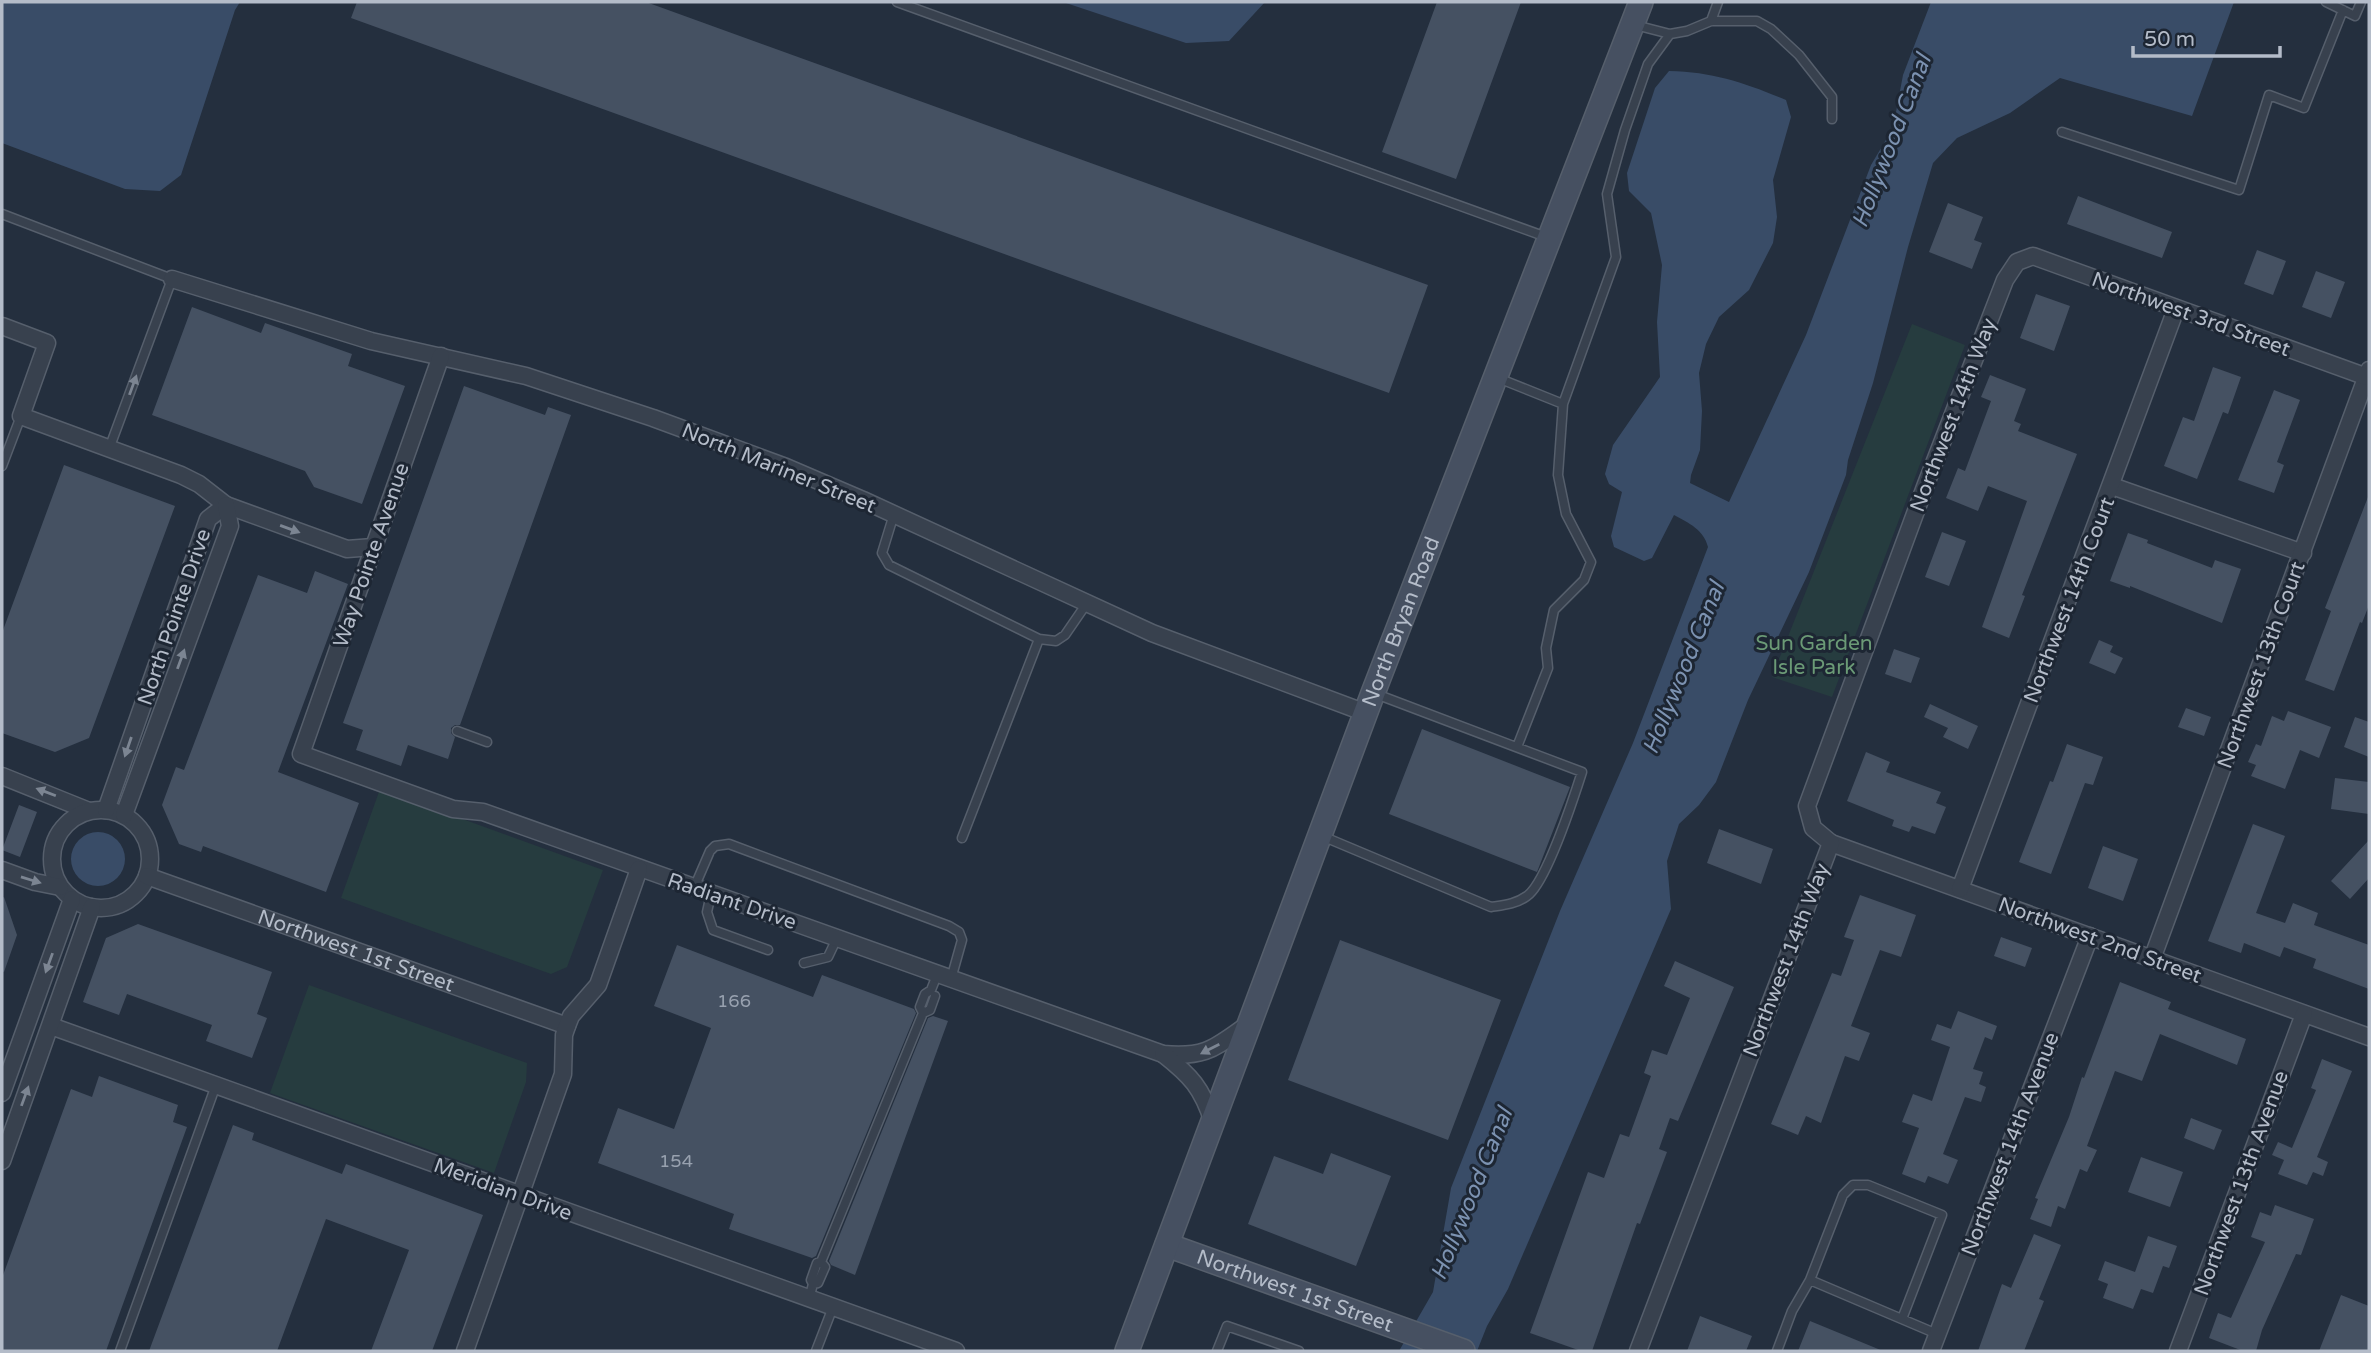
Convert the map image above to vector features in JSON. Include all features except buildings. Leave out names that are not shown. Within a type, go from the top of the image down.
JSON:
[{"type":"street","name":"North Bryan Road","points":[[1127,1351],[1369,703],[1641,2]]},
{"type":"street","name":"Northwest 3rd Street","points":[[2017,262],[2033,256],[2176,309],[2368,374]]},
{"type":"street","name":"Northwest 14th Way","points":[[1638,1351],[1831,844],[1814,828],[1807,806],[1931,471],[2005,280],[2017,262]]},
{"type":"street","name":"North Mariner Street","points":[[172,279],[371,341],[526,376],[653,418],[786,467],[1152,634],[1369,703]]},
{"type":"street","name":"Northwest 14th Court","points":[[1960,890],[2176,309]]},
{"type":"street","points":[[2,326],[47,343],[21,416],[181,475],[199,484],[226,505],[347,549],[373,547]]},
{"type":"street","name":"Way Pointe Avenue","points":[[301,754],[441,356]]},
{"type":"street","name":"Northwest 13th Court","points":[[2152,959],[2368,374]]},
{"type":"street","points":[[2112,486],[2303,553]]},
{"type":"street","name":"North Pointe Drive","points":[[97,810],[208,519],[226,505],[230,526],[124,815]]},
{"type":"street","name":"Radiant Drive","points":[[301,754],[453,809],[483,812],[1163,1054],[1203,1054],[1250,1023]]},
{"type":"street","points":[[2,776],[97,810],[124,815],[144,835],[150,862],[141,888],[119,905],[106,908],[92,907],[66,893],[2,870]]},
{"type":"street","points":[[66,893],[53,873],[51,857],[54,841],[62,828],[74,817],[97,810]]},
{"type":"street","name":"Northwest 2nd Street","points":[[1831,844],[2369,1037]]},
{"type":"street","points":[[465,1351],[563,1074],[564,1035],[567,1026],[598,985],[639,869]]},
{"type":"street","name":"Northwest 1st Street","points":[[147,876],[567,1026]]},
{"type":"street","points":[[2,1093],[66,893]]},
{"type":"street","points":[[2,1160],[92,907]]},
{"type":"street","name":"Northwest 14th Avenue","points":[[1931,1351],[2090,936]]},
{"type":"street","name":"Northwest 13th Avenue","points":[[2178,1351],[2304,1014]]},
{"type":"street","name":"Meridian Drive","points":[[51,1026],[520,1196],[811,1292],[833,1307],[956,1351]]},
{"type":"street","name":"Radiant Drive","points":[[1163,1054],[1199,1087],[1213,1122]]},
{"type":"street","name":"Northwest 1st Street","points":[[1167,1245],[1463,1351]]},
{"type":"lane","points":[[897,2],[1549,238]]},
{"type":"lane","points":[[1712,21],[1718,2]]},
{"type":"lane","points":[[2326,2],[2355,16],[2361,2]]},
{"type":"lane","points":[[2062,132],[2239,190],[2269,95],[2304,108],[2343,10]]},
{"type":"lane","points":[[1632,24],[1670,34],[1687,31],[1712,21],[1756,21],[1771,29],[1799,55],[1832,97],[1832,119]]},
{"type":"lane","points":[[1517,747],[1548,668],[1546,648],[1554,610],[1584,580],[1591,562],[1566,514],[1558,475],[1563,404],[1616,257],[1607,194],[1625,130],[1648,64],[1670,34]]},
{"type":"lane","points":[[2,214],[172,279],[109,449]]},
{"type":"lane","points":[[1496,377],[1563,404]]},
{"type":"lane","points":[[2,466],[21,416]]},
{"type":"lane","points":[[894,514],[882,553],[889,565],[1039,639],[1056,641],[1065,635],[1087,603]]},
{"type":"lane","points":[[962,838],[1039,639]]},
{"type":"lane","points":[[1321,835],[1491,907],[1513,904],[1530,895],[1548,863],[1582,772],[1517,747],[1369,703]]},
{"type":"lane","points":[[457,732],[487,742]]},
{"type":"lane","points":[[694,888],[710,851],[715,846],[729,844],[949,926],[959,932],[962,940],[944,977],[933,993],[925,994],[920,1007],[923,1013],[821,1262],[825,1267],[811,1292]]},
{"type":"lane","points":[[711,894],[707,912],[713,930],[768,950]]},
{"type":"lane","points":[[804,963],[828,957],[838,938]]},
{"type":"lane","points":[[120,1351],[216,1085]]},
{"type":"lane","points":[[1777,1351],[1792,1311],[1810,1280],[1843,1195],[1853,1185],[1868,1185],[1942,1215],[1902,1319]]},
{"type":"lane","points":[[1810,1280],[1937,1334]]},
{"type":"lane","points":[[816,1351],[833,1307]]},
{"type":"lane","points":[[1217,1351],[1227,1326],[1299,1351]]},
{"type":"green space","name":"Sun Garden Isle Park","points":[[1912,324],[1965,345],[1832,697],[1772,677]]},
{"type":"green space","points":[[380,789],[603,870],[567,967],[551,974],[341,898]]},
{"type":"green space","points":[[309,985],[527,1063],[526,1082],[494,1173],[270,1093]]},
{"type":"water","points":[[2,2],[240,2],[235,10],[181,175],[160,191],[125,189],[2,143]]},
{"type":"water","points":[[1063,2],[1265,2],[1229,41],[1186,43]]},
{"type":"water","name":"Hollywood Canal","points":[[1931,2],[2234,2],[2192,116],[2060,78],[2010,113],[1957,138],[1933,163],[1873,383],[1848,460],[1846,475],[1809,572],[1748,700],[1716,782],[1699,805],[1679,824],[1667,861],[1671,909],[1508,1289],[1487,1326],[1477,1351],[1399,1351],[1433,1292],[1451,1188],[1560,911],[1633,743],[1708,547],[1699,532],[1674,515],[1652,558],[1644,561],[1614,547],[1611,536],[1622,492],[1609,484],[1605,474],[1613,445],[1660,377],[1657,322],[1662,265],[1651,213],[1629,191],[1627,173],[1655,88],[1669,71],[1715,76],[1786,100],[1791,117],[1773,180],[1777,217],[1773,243],[1749,290],[1719,317],[1706,344],[1699,373],[1702,411],[1700,450],[1690,483],[1729,502],[1806,335],[1871,165],[1893,128],[1903,75]]},
{"type":"water","points":[[103,832],[113,836],[121,844],[125,859],[121,874],[113,882],[93,886],[83,882],[75,874],[71,854],[75,844],[83,836]]}]
